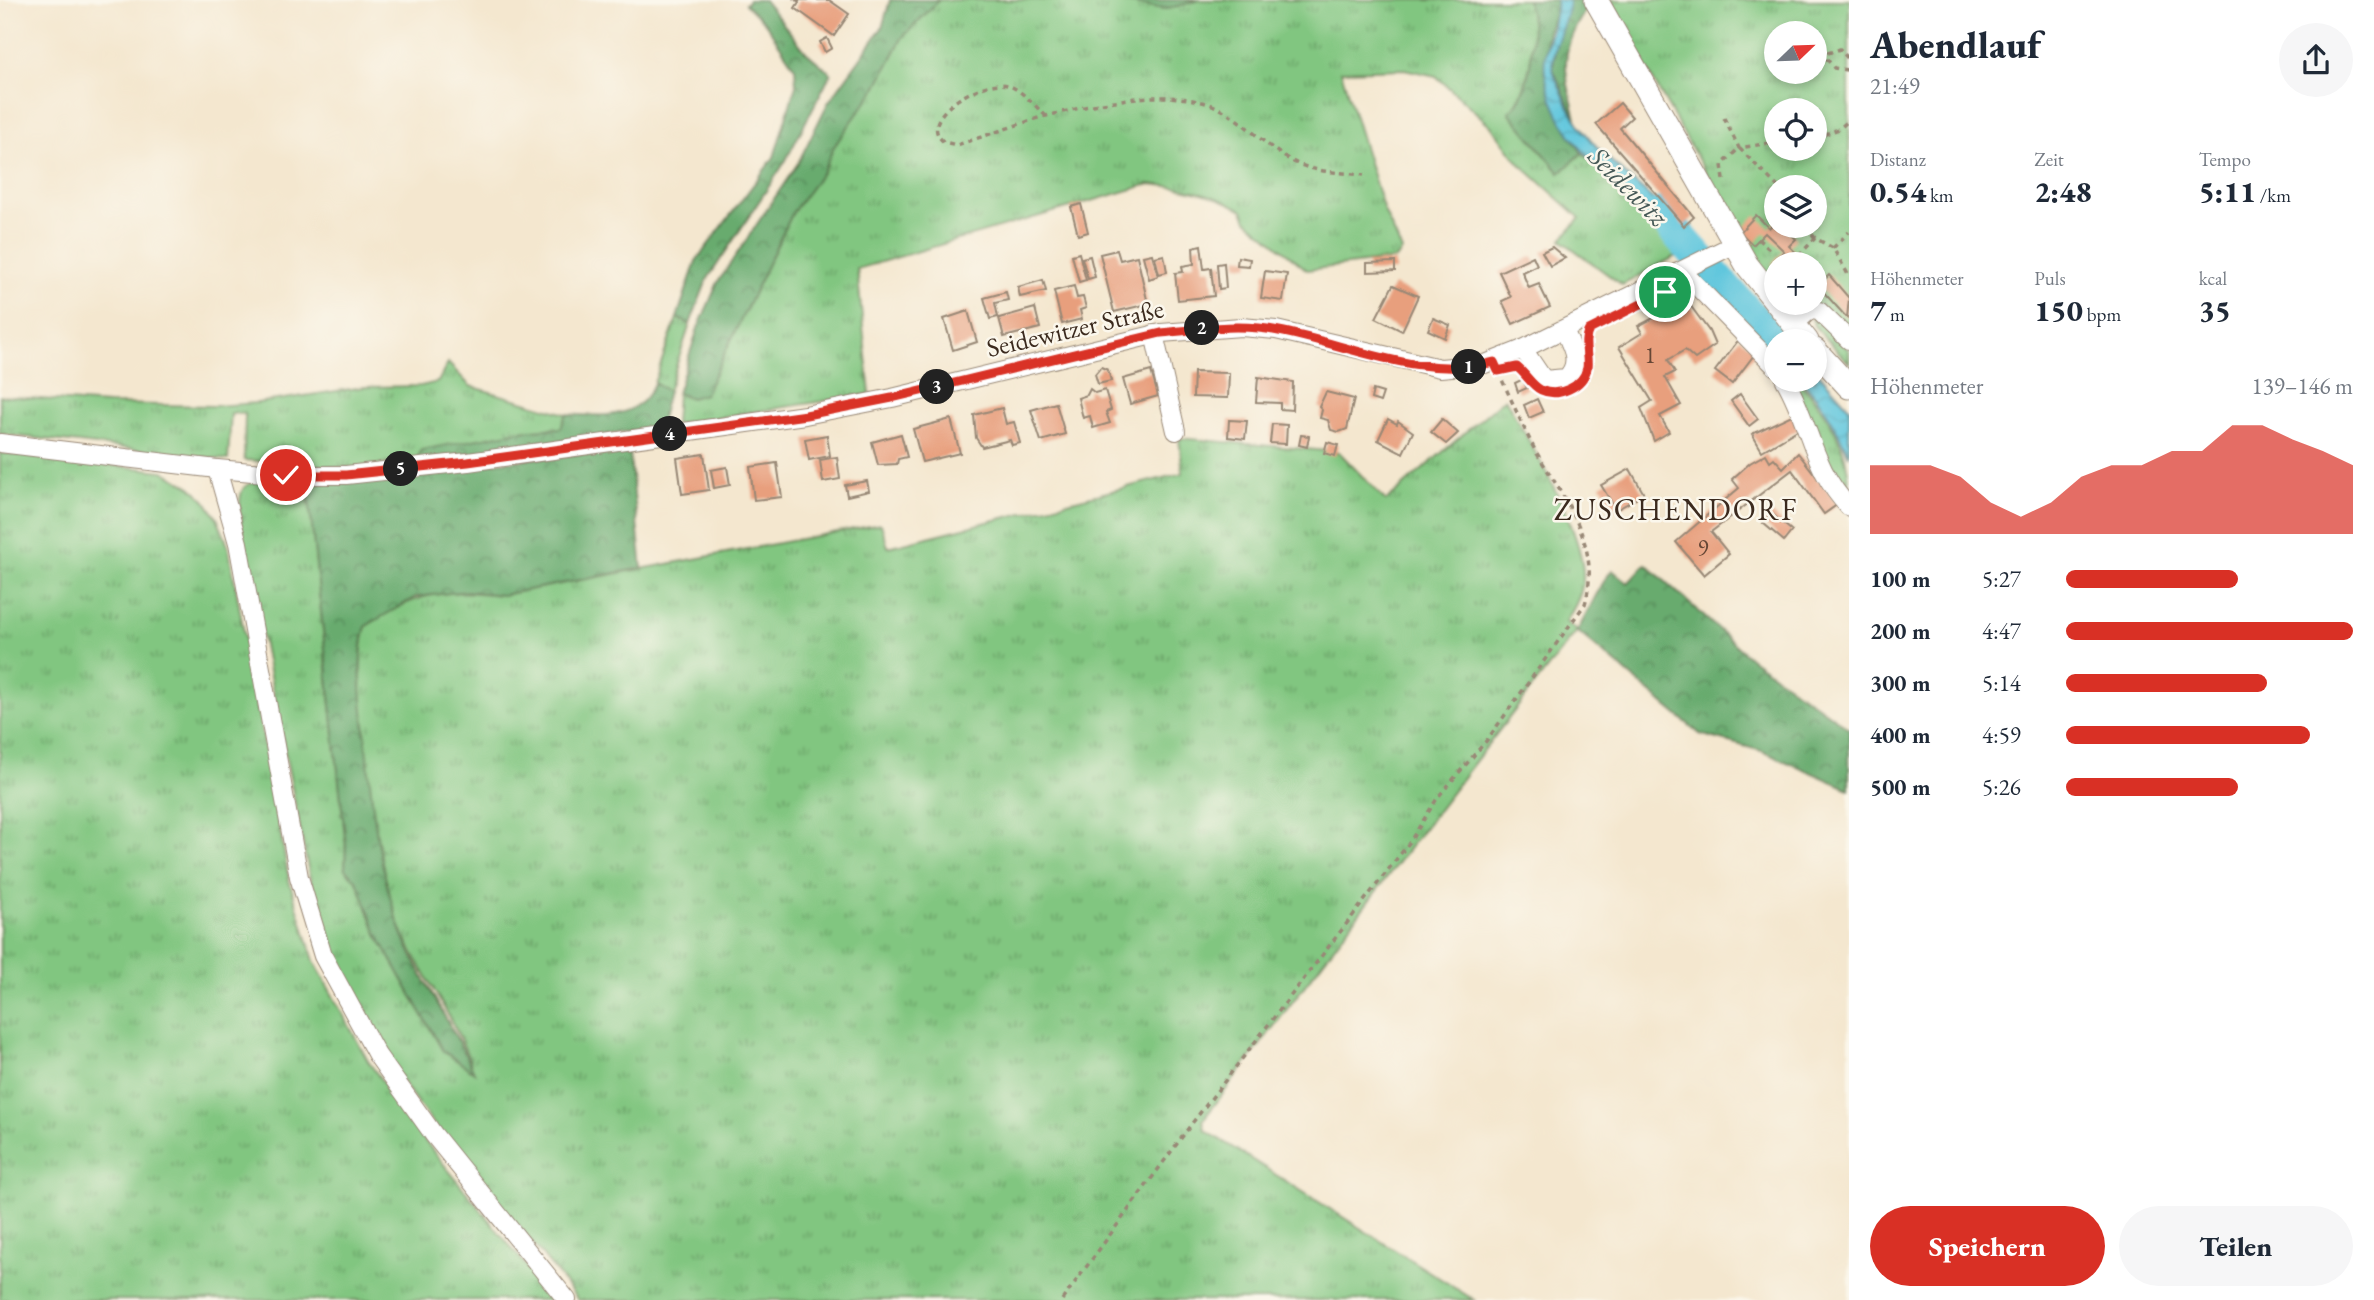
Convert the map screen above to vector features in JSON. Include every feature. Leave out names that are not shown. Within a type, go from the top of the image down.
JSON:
[{"type":"main road","points":[[1596,0],[1735,244],[1767,293],[1797,329]]},
{"type":"main road","points":[[1827,363],[1849,387]]},
{"type":"street","name":"Seidewitzer Straße","points":[[0,443],[217,469],[286,475],[346,475],[585,446],[806,415],[892,398],[1154,334],[1241,327],[1276,330],[1440,368],[1468,367],[1494,362],[1523,349],[1735,244]]},
{"type":"street","points":[[1688,269],[1764,354]]},
{"type":"street","points":[[1802,329],[1810,310],[1819,311],[1849,340]]},
{"type":"street","points":[[1523,349],[1544,380],[1566,378],[1576,363],[1564,330]]},
{"type":"street","points":[[1154,334],[1176,431]]},
{"type":"street","points":[[1791,392],[1809,427],[1820,468],[1848,503]]},
{"type":"street","points":[[217,469],[238,543],[299,877],[323,956],[371,1045],[405,1095],[567,1300]]},
{"type":"path","points":[[1847,70],[1834,68],[1827,59],[1828,53],[1840,49],[1849,60],[1849,78]]},
{"type":"path","points":[[1046,116],[1009,85],[990,83],[953,103],[938,120],[937,129],[944,142],[957,145],[1046,116],[1130,97],[1207,103],[1290,160],[1310,169],[1364,174]]},
{"type":"path","points":[[1724,118],[1739,148],[1766,175]]},
{"type":"path","points":[[1827,134],[1839,129],[1849,120]]},
{"type":"path","points":[[1730,154],[1739,148],[1764,144]]},
{"type":"path","points":[[1833,248],[1849,232]]},
{"type":"path","points":[[1803,252],[1815,238],[1833,248],[1849,276]]},
{"type":"path","points":[[1062,1300],[1202,1112],[1409,843],[1438,797],[1487,740],[1585,604],[1590,588],[1591,563],[1587,544],[1577,519],[1534,447],[1494,362]]},
{"type":"green space","points":[[749,0],[764,0],[806,52],[831,73],[785,162],[707,280],[690,324],[677,318],[696,261],[774,157],[796,85],[795,68],[765,23],[745,4]]},
{"type":"green space","points":[[890,0],[939,0],[902,38],[876,88],[835,145],[823,171],[793,212],[705,394],[691,398],[677,393],[698,328],[718,282],[798,163],[828,103],[882,28]]},
{"type":"green space","points":[[939,0],[1110,0],[1166,9],[1199,0],[1527,0],[1532,27],[1531,59],[1523,89],[1509,112],[1560,173],[1582,153],[1639,206],[1682,253],[1622,285],[1561,240],[1580,218],[1519,163],[1492,127],[1436,76],[1404,69],[1341,71],[1383,208],[1402,251],[1396,259],[1307,270],[1247,220],[1243,210],[1198,192],[1150,184],[857,269],[870,394],[675,424],[677,393],[691,398],[705,393],[793,212],[823,171],[834,145],[876,88],[902,38]]},
{"type":"green space","points":[[1110,0],[1199,0],[1166,9]]},
{"type":"green space","points":[[1527,0],[1556,0],[1556,9],[1547,36],[1549,83],[1559,112],[1582,153],[1560,173],[1509,112],[1524,90],[1531,59],[1532,27]]},
{"type":"green space","points":[[1569,0],[1584,0],[1588,7],[1571,37],[1567,50],[1567,76],[1577,123],[1553,69],[1557,35]]},
{"type":"green space","points":[[1611,0],[1849,0],[1849,334],[1827,310],[1827,252],[1764,252],[1764,273],[1653,80]]},
{"type":"green space","points":[[677,318],[690,324],[668,391],[654,383]]},
{"type":"green space","points":[[1812,319],[1819,320],[1849,350],[1849,363],[1827,340],[1827,329],[1817,329]]},
{"type":"green space","points":[[448,363],[470,386],[566,414],[561,428],[519,431],[417,461],[350,468],[244,460],[245,414],[231,413],[228,460],[0,434],[0,396],[108,404],[214,406],[257,403],[364,387],[421,386],[438,382]]},
{"type":"green space","points":[[654,383],[668,391],[660,423],[655,428],[417,461],[421,450],[519,431],[561,428],[566,414],[617,414],[639,404]]},
{"type":"green space","points":[[1797,392],[1808,392],[1826,416],[1840,443],[1848,472],[1849,488],[1830,479]]},
{"type":"green space","points":[[1505,398],[1556,491],[1578,544],[1583,568],[1582,587],[1566,622],[1577,631],[1435,813],[1203,1120],[1205,1130],[1474,1300],[578,1300],[428,1117],[371,1031],[339,966],[309,874],[244,544],[241,494],[245,487],[252,483],[264,481],[302,484],[309,499],[346,846],[345,869],[357,881],[378,936],[443,1051],[473,1071],[449,1017],[401,929],[383,866],[374,823],[363,732],[362,653],[366,626],[400,606],[446,593],[502,595],[881,524],[888,547],[1183,473],[1179,438],[1339,452],[1386,501]]},
{"type":"green space","points":[[629,448],[642,568],[502,595],[467,591],[416,597],[366,626],[360,665],[361,692],[373,805],[385,878],[407,944],[474,1072],[443,1051],[378,936],[357,881],[345,869],[346,846],[309,499],[302,484]]},
{"type":"green space","points":[[0,453],[163,471],[191,487],[205,500],[217,518],[228,545],[289,880],[314,961],[368,1061],[424,1140],[554,1300],[0,1300]]},
{"type":"green space","points":[[1646,564],[1750,658],[1849,728],[1849,789],[1762,751],[1700,734],[1577,631],[1612,570],[1628,583]]},
{"type":"water","points":[[1556,0],[1569,0],[1569,7],[1555,49],[1553,70],[1573,115],[1587,136],[1604,154],[1660,205],[1694,243],[1682,253],[1593,162],[1568,132],[1558,114],[1550,95],[1544,63]]},
{"type":"water","points":[[1727,280],[1778,329],[1764,329],[1764,340],[1716,289]]},
{"type":"water","points":[[1827,382],[1849,407],[1849,456],[1829,416],[1811,392],[1827,392]]},
{"type":"building","points":[[796,0],[829,0],[849,14],[834,36],[795,8],[799,2]]},
{"type":"building","points":[[827,38],[832,48],[825,52],[820,42]]},
{"type":"building","points":[[1620,103],[1632,117],[1620,128],[1694,217],[1684,226],[1596,124]]},
{"type":"building","points":[[1081,204],[1088,232],[1078,235],[1071,207]]},
{"type":"building","points":[[1756,215],[1764,223],[1764,234],[1753,245],[1740,232]]},
{"type":"building","points":[[1770,238],[1795,238],[1789,246],[1795,252],[1784,251]]},
{"type":"building","points":[[1201,245],[1204,269],[1211,268],[1214,296],[1178,300],[1175,273],[1183,272],[1182,266],[1194,264],[1193,247]]},
{"type":"building","points":[[1552,247],[1565,258],[1550,266],[1542,252]]},
{"type":"building","points":[[1117,250],[1120,260],[1137,256],[1148,304],[1114,312],[1100,254]]},
{"type":"building","points":[[1079,253],[1086,280],[1079,282],[1072,255]]},
{"type":"building","points":[[1152,254],[1158,276],[1149,279],[1143,256]]},
{"type":"building","points":[[1164,255],[1167,272],[1159,274],[1155,257]]},
{"type":"building","points":[[1090,256],[1095,277],[1088,279],[1082,258]]},
{"type":"building","points":[[1533,256],[1537,265],[1522,272],[1529,288],[1539,284],[1550,307],[1513,324],[1502,301],[1511,297],[1499,272]]},
{"type":"building","points":[[1238,257],[1250,259],[1249,266],[1237,265]]},
{"type":"building","points":[[1395,262],[1395,271],[1367,272],[1367,263]]},
{"type":"building","points":[[1224,263],[1226,288],[1219,289],[1217,264]]},
{"type":"building","points":[[1265,271],[1287,274],[1283,301],[1261,298]]},
{"type":"building","points":[[1829,275],[1849,298],[1847,318],[1827,296]]},
{"type":"building","points":[[1043,280],[1046,291],[1020,297],[1018,287]]},
{"type":"building","points":[[1393,285],[1418,296],[1402,331],[1376,318]]},
{"type":"building","points":[[1074,286],[1077,298],[1083,297],[1086,308],[1080,310],[1082,319],[1062,324],[1054,291]]},
{"type":"building","points":[[1006,292],[1008,300],[995,303],[998,317],[990,319],[984,298]]},
{"type":"building","points":[[1687,301],[1709,331],[1715,345],[1695,359],[1685,350],[1668,360],[1675,372],[1665,377],[1681,405],[1660,416],[1669,432],[1654,441],[1641,408],[1652,401],[1619,347],[1642,333],[1638,326]]},
{"type":"building","points":[[1035,308],[1040,328],[1004,337],[999,318]]},
{"type":"building","points":[[968,311],[977,342],[953,350],[944,319]]},
{"type":"building","points":[[1433,318],[1450,325],[1445,338],[1428,330]]},
{"type":"building","points":[[1740,338],[1757,351],[1732,384],[1715,371]]},
{"type":"building","points":[[1101,367],[1108,370],[1111,381],[1098,384],[1095,374]]},
{"type":"building","points":[[1151,371],[1158,396],[1130,404],[1123,379]]},
{"type":"building","points":[[1194,372],[1229,373],[1228,398],[1193,397]]},
{"type":"building","points":[[1258,377],[1293,382],[1292,410],[1280,409],[1280,403],[1256,402]]},
{"type":"building","points":[[1523,379],[1527,388],[1518,392],[1515,383]]},
{"type":"building","points":[[1090,389],[1095,393],[1105,390],[1111,410],[1106,412],[1110,423],[1093,428],[1090,416],[1083,418],[1078,398],[1087,395]]},
{"type":"building","points":[[1373,390],[1383,393],[1380,402],[1371,399]]},
{"type":"building","points":[[1326,392],[1354,399],[1347,429],[1339,432],[1331,430],[1328,420],[1320,418],[1322,410],[1319,407]]},
{"type":"building","points":[[1740,394],[1758,419],[1749,426],[1731,401]]},
{"type":"building","points":[[1537,399],[1543,412],[1529,418],[1524,405]]},
{"type":"building","points":[[1056,403],[1065,434],[1041,441],[1031,410]]},
{"type":"building","points":[[1002,408],[1006,424],[1014,422],[1020,443],[1012,445],[1010,440],[982,447],[976,438],[974,415]]},
{"type":"building","points":[[1796,413],[1804,426],[1762,451],[1752,434]]},
{"type":"building","points":[[951,419],[960,453],[922,462],[913,429]]},
{"type":"building","points":[[1388,419],[1397,424],[1398,421],[1413,432],[1403,453],[1378,440]]},
{"type":"building","points":[[1442,419],[1458,433],[1446,444],[1431,432]]},
{"type":"building","points":[[1229,420],[1247,421],[1245,439],[1228,437]]},
{"type":"building","points":[[1272,424],[1287,425],[1286,444],[1270,443]]},
{"type":"building","points":[[901,434],[907,457],[898,459],[897,464],[878,465],[872,442]]},
{"type":"building","points":[[827,435],[830,456],[809,460],[805,439]]},
{"type":"building","points":[[1301,435],[1309,436],[1307,447],[1299,445]]},
{"type":"building","points":[[1327,442],[1338,445],[1335,456],[1324,453]]},
{"type":"building","points":[[1798,453],[1838,504],[1824,514],[1792,470],[1711,532],[1729,554],[1704,575],[1676,542],[1739,488],[1732,479],[1750,463],[1766,454],[1770,461],[1774,458],[1783,468]]},
{"type":"building","points":[[704,454],[709,490],[682,494],[677,458]]},
{"type":"building","points":[[837,457],[840,479],[823,482],[820,460]]},
{"type":"building","points":[[777,463],[782,497],[754,500],[750,467]]},
{"type":"building","points":[[727,467],[730,485],[714,488],[711,470]]},
{"type":"building","points":[[1630,469],[1644,494],[1616,510],[1601,485]]},
{"type":"building","points":[[867,481],[869,491],[847,496],[845,485]]},
{"type":"building","points":[[1771,513],[1792,531],[1784,541],[1763,523]]},
{"type":"waterway","name":"Seidewitz","points":[[1660,214],[1764,331]]},
{"type":"district","name":"ZUSCHENDORF","points":[[1676,510]]},
{"type":"route","points":[[286,475],[346,475],[468,462],[806,415],[892,398],[1161,333],[1207,328],[1276,330],[1440,368],[1494,362],[1498,371],[1517,367],[1540,390],[1560,392],[1578,384],[1584,377],[1588,358],[1585,343],[1589,330],[1665,292]]}]
